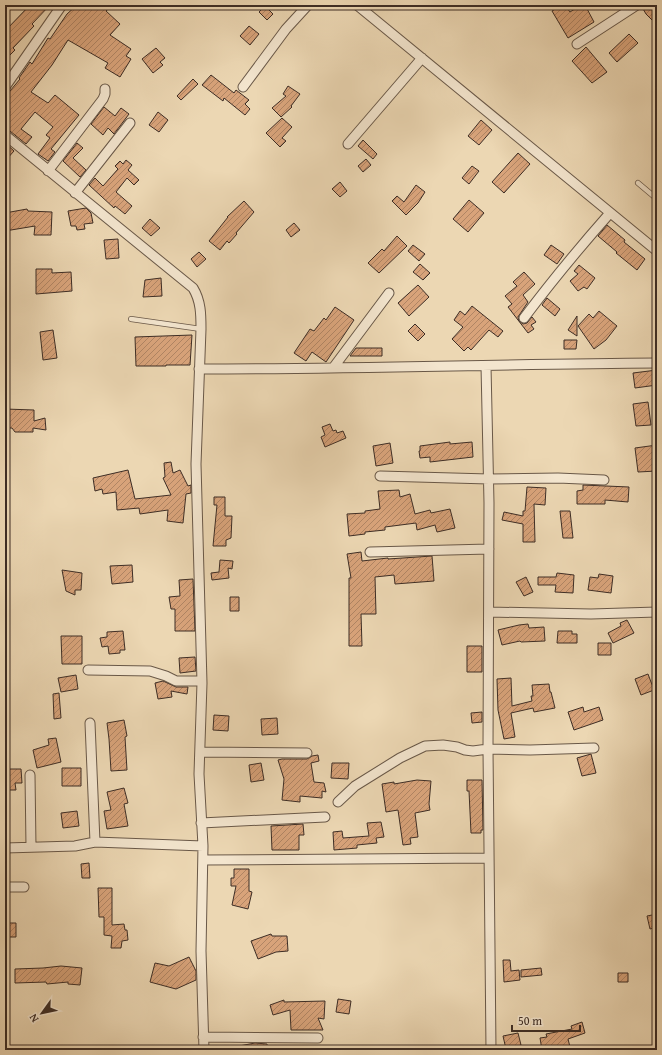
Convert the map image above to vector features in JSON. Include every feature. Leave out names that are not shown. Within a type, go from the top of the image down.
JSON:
[{"type":"street","points":[[5,87],[62,5]]},
{"type":"street","points":[[243,87],[286,29],[308,5]]},
{"type":"street","points":[[357,5],[657,251]]},
{"type":"street","points":[[577,44],[637,5]]},
{"type":"street","points":[[348,144],[422,58]]},
{"type":"street","points":[[48,171],[103,99],[105,94],[104,89]]},
{"type":"street","points":[[75,193],[130,123]]},
{"type":"street","points":[[5,135],[193,288],[200,307],[201,329],[196,464],[202,681],[199,774],[203,846],[201,946],[204,1050]]},
{"type":"street","points":[[524,318],[552,281],[610,213]]},
{"type":"street","points":[[333,368],[389,293]]},
{"type":"street","points":[[199,369],[657,363]]},
{"type":"street","points":[[486,366],[489,549],[488,749],[491,1050]]},
{"type":"street","points":[[380,476],[604,480]]},
{"type":"street","points":[[370,552],[489,549]]},
{"type":"street","points":[[489,612],[591,614],[657,612]]},
{"type":"street","points":[[88,670],[150,671],[176,681],[202,681]]},
{"type":"street","points":[[90,724],[95,842]]},
{"type":"street","points":[[338,802],[355,786],[400,758],[425,746],[443,744],[473,751],[488,749],[530,750],[594,748]]},
{"type":"street","points":[[200,752],[307,753]]},
{"type":"street","points":[[30,776],[31,848]]},
{"type":"street","points":[[201,823],[324,817]]},
{"type":"street","points":[[5,848],[75,846],[95,842],[203,846]]},
{"type":"street","points":[[203,860],[489,858]]},
{"type":"street","points":[[5,888],[24,887]]},
{"type":"street","points":[[203,1037],[318,1038]]},
{"type":"lane","points":[[638,183],[657,199]]},
{"type":"lane","points":[[131,319],[201,329]]},
{"type":"building","points":[[30,5],[50,5],[32,24],[34,26],[13,48],[15,50],[5,60],[5,31]]},
{"type":"building","points":[[77,5],[113,5],[106,11],[120,24],[110,35],[131,49],[126,56],[131,59],[120,77],[105,68],[108,63],[68,40],[52,65],[31,92],[48,103],[55,95],[79,115],[51,149],[55,152],[48,161],[38,154],[50,138],[46,135],[53,127],[35,112],[21,129],[32,137],[26,144],[5,127],[5,119],[10,112],[5,105],[5,93],[10,91],[20,79],[19,78],[30,62],[32,64],[48,38],[50,39],[67,14]]},
{"type":"building","points":[[562,5],[565,5],[570,12],[581,5],[585,5],[594,22],[568,38],[552,11]]},
{"type":"building","points":[[643,5],[651,5],[657,15],[657,25],[646,14],[642,7]]},
{"type":"building","points":[[265,6],[273,14],[267,20],[259,12]]},
{"type":"building","points":[[249,26],[259,34],[250,45],[240,36]]},
{"type":"building","points":[[629,34],[638,43],[617,62],[609,53]]},
{"type":"building","points":[[586,47],[607,72],[592,83],[572,61]]},
{"type":"building","points":[[156,48],[165,58],[160,62],[163,65],[153,73],[142,59]]},
{"type":"building","points":[[211,75],[234,93],[236,90],[249,100],[245,104],[250,109],[245,115],[224,98],[223,101],[202,85]]},
{"type":"building","points":[[193,79],[198,84],[181,100],[177,96]]},
{"type":"building","points":[[288,86],[300,94],[291,106],[292,107],[281,117],[272,108],[286,96],[283,94]]},
{"type":"building","points":[[104,107],[115,116],[121,108],[129,114],[114,134],[108,128],[103,135],[91,124]]},
{"type":"building","points":[[158,112],[168,120],[159,132],[149,125]]},
{"type":"building","points":[[282,118],[292,127],[282,138],[286,141],[280,147],[266,133]]},
{"type":"building","points":[[481,120],[492,130],[479,145],[468,136]]},
{"type":"building","points":[[363,140],[377,154],[373,159],[358,146]]},
{"type":"building","points":[[5,143],[14,151],[5,161]]},
{"type":"building","points":[[77,143],[83,148],[73,158],[86,170],[80,177],[63,161]]},
{"type":"building","points":[[518,153],[530,164],[504,193],[492,182]]},
{"type":"building","points":[[366,159],[371,165],[363,172],[358,166]]},
{"type":"building","points":[[126,160],[132,165],[128,170],[139,180],[134,185],[127,178],[116,192],[132,206],[125,214],[115,206],[114,208],[89,185],[95,178],[103,186],[118,169],[115,166],[120,161],[123,164]]},
{"type":"building","points":[[472,166],[479,171],[469,184],[462,178]]},
{"type":"building","points":[[340,182],[347,191],[340,197],[332,189]]},
{"type":"building","points":[[416,185],[425,192],[418,203],[406,215],[392,201],[397,196],[404,202]]},
{"type":"building","points":[[469,200],[484,213],[468,232],[453,219]]},
{"type":"building","points":[[244,201],[254,212],[229,243],[227,241],[220,250],[209,241],[227,217]]},
{"type":"building","points":[[86,208],[91,213],[93,223],[84,224],[85,229],[77,230],[76,226],[71,226],[68,211]]},
{"type":"building","points":[[27,209],[28,211],[52,212],[51,235],[34,235],[35,226],[5,231],[5,213]]},
{"type":"building","points":[[150,219],[160,228],[151,236],[142,228]]},
{"type":"building","points":[[294,223],[300,230],[291,237],[286,230]]},
{"type":"building","points":[[607,225],[625,240],[624,242],[645,259],[637,270],[598,236]]},
{"type":"building","points":[[397,236],[407,246],[379,273],[368,263],[382,249],[384,251]]},
{"type":"building","points":[[118,239],[119,258],[106,259],[104,240]]},
{"type":"building","points":[[413,245],[425,254],[419,261],[408,251]]},
{"type":"building","points":[[551,245],[564,254],[557,264],[544,255]]},
{"type":"building","points":[[199,252],[206,259],[197,267],[191,259]]},
{"type":"building","points":[[420,264],[430,273],[423,280],[413,272]]},
{"type":"building","points":[[579,265],[595,278],[587,289],[584,287],[578,291],[570,281],[578,274],[574,271]]},
{"type":"building","points":[[36,269],[52,269],[52,273],[71,272],[72,291],[36,294]]},
{"type":"building","points":[[524,272],[535,284],[523,295],[528,302],[518,317],[519,321],[523,324],[527,323],[532,317],[536,322],[531,325],[534,329],[528,333],[508,307],[512,304],[505,296],[517,286],[513,282]]},
{"type":"building","points":[[161,278],[162,296],[143,297],[145,280]]},
{"type":"building","points":[[418,285],[429,297],[409,316],[398,303]]},
{"type":"building","points":[[547,298],[560,309],[555,316],[542,305]]},
{"type":"building","points":[[472,306],[503,331],[498,337],[489,330],[471,350],[468,347],[464,351],[452,339],[463,327],[454,320],[460,311],[465,315]]},
{"type":"building","points":[[335,307],[354,320],[326,362],[312,352],[306,361],[294,353],[310,329],[314,331],[324,318],[326,320]]},
{"type":"building","points":[[599,311],[617,326],[606,340],[594,349],[578,326],[589,314],[593,318]]},
{"type":"building","points":[[577,316],[577,336],[568,330]]},
{"type":"building","points":[[415,324],[425,334],[418,341],[408,331]]},
{"type":"building","points":[[53,330],[57,358],[43,360],[40,332]]},
{"type":"building","points":[[192,335],[190,365],[136,366],[135,337]]},
{"type":"building","points":[[564,340],[577,340],[576,349],[564,349]]},
{"type":"building","points":[[356,348],[382,348],[382,356],[350,356]]},
{"type":"building","points":[[657,370],[657,385],[635,388],[633,373]]},
{"type":"building","points":[[648,402],[651,425],[636,426],[633,404]]},
{"type":"building","points":[[5,409],[34,410],[34,421],[45,418],[46,430],[33,428],[33,432],[15,432],[12,428],[5,428]]},
{"type":"building","points":[[330,424],[333,431],[336,430],[337,433],[343,431],[346,438],[325,447],[321,437],[325,435],[322,427]]},
{"type":"building","points":[[450,442],[450,444],[472,442],[473,457],[430,462],[430,457],[420,458],[420,446]]},
{"type":"building","points":[[390,443],[393,463],[376,466],[373,446]]},
{"type":"building","points":[[657,445],[657,471],[638,472],[635,448]]},
{"type":"building","points":[[171,462],[173,473],[180,470],[188,486],[191,485],[191,493],[186,494],[183,523],[167,521],[168,510],[140,514],[139,508],[117,510],[116,492],[103,494],[102,489],[95,491],[93,478],[128,470],[135,499],[171,495],[163,478],[165,477],[164,463]]},
{"type":"building","points":[[583,485],[629,487],[628,502],[605,500],[605,504],[577,504],[577,491],[583,490]]},
{"type":"building","points":[[527,487],[546,488],[545,505],[534,504],[535,542],[523,542],[523,524],[502,520],[504,512],[523,516],[523,511],[525,511]]},
{"type":"building","points":[[399,490],[400,497],[410,494],[415,514],[430,510],[431,513],[450,509],[455,528],[437,532],[435,525],[417,530],[416,523],[385,527],[385,530],[365,532],[365,534],[349,536],[347,514],[365,513],[365,511],[380,509],[378,491]]},
{"type":"building","points":[[214,497],[225,497],[225,516],[232,516],[231,538],[226,540],[226,546],[213,546],[217,505],[214,505]]},
{"type":"building","points":[[560,511],[570,511],[573,538],[563,538]]},
{"type":"building","points":[[361,552],[362,561],[432,556],[434,581],[395,584],[394,575],[375,577],[376,614],[361,614],[362,646],[349,646],[349,578],[351,578],[347,554]]},
{"type":"building","points":[[220,560],[233,561],[232,569],[228,568],[229,578],[212,580],[211,573],[219,572]]},
{"type":"building","points":[[132,565],[133,582],[112,584],[110,566]]},
{"type":"building","points":[[62,570],[82,573],[81,590],[75,590],[75,595],[66,591]]},
{"type":"building","points":[[557,573],[574,575],[573,593],[555,592],[556,585],[538,585],[538,577],[556,577]]},
{"type":"building","points":[[599,574],[613,576],[611,593],[588,590],[590,577],[598,578]]},
{"type":"building","points":[[526,577],[533,592],[524,596],[516,582]]},
{"type":"building","points":[[193,579],[195,631],[175,631],[175,609],[171,609],[169,597],[180,596],[179,580]]},
{"type":"building","points":[[230,597],[239,597],[239,611],[230,611]]},
{"type":"building","points":[[627,620],[634,633],[613,643],[608,633],[621,626],[620,623]]},
{"type":"building","points":[[528,624],[529,628],[544,627],[545,641],[520,641],[502,645],[498,630]]},
{"type":"building","points":[[123,631],[125,650],[120,650],[120,653],[109,654],[108,646],[102,647],[100,638],[107,637],[107,632]]},
{"type":"building","points":[[558,631],[572,631],[572,634],[577,634],[577,643],[557,643]]},
{"type":"building","points":[[61,636],[82,636],[82,664],[62,664]]},
{"type":"building","points":[[598,643],[611,643],[611,655],[598,655]]},
{"type":"building","points":[[467,646],[482,646],[482,672],[467,672]]},
{"type":"building","points":[[195,657],[196,671],[180,673],[179,658]]},
{"type":"building","points":[[648,674],[654,690],[641,695],[635,679]]},
{"type":"building","points":[[76,675],[78,689],[61,692],[58,678]]},
{"type":"building","points":[[511,678],[512,706],[532,701],[532,685],[549,684],[555,708],[534,712],[533,708],[511,713],[515,737],[504,739],[498,710],[497,679]]},
{"type":"building","points":[[163,681],[176,687],[188,687],[187,694],[171,691],[172,697],[158,699],[155,683]]},
{"type":"building","points":[[59,693],[61,718],[54,719],[53,694]]},
{"type":"building","points":[[583,707],[584,712],[599,707],[603,720],[574,730],[568,712]]},
{"type":"building","points":[[482,712],[482,722],[472,723],[471,713]]},
{"type":"building","points":[[214,715],[229,716],[228,731],[213,730]]},
{"type":"building","points":[[277,718],[278,734],[262,735],[261,719]]},
{"type":"building","points":[[124,720],[127,736],[125,737],[127,770],[111,771],[107,723]]},
{"type":"building","points":[[56,738],[61,762],[37,768],[33,750],[49,745],[48,739]]},
{"type":"building","points":[[591,754],[596,773],[582,776],[577,758]]},
{"type":"building","points":[[318,755],[319,761],[311,763],[314,782],[324,783],[326,792],[322,791],[322,798],[300,796],[300,802],[282,800],[284,779],[278,760],[307,759]]},
{"type":"building","points":[[261,763],[264,780],[251,782],[249,765]]},
{"type":"building","points":[[332,763],[349,763],[348,779],[331,778]]},
{"type":"building","points":[[62,768],[81,768],[81,786],[62,786]]},
{"type":"building","points":[[5,769],[21,769],[22,783],[15,783],[16,790],[5,790]]},
{"type":"building","points":[[417,780],[431,781],[429,804],[430,810],[415,813],[418,837],[410,838],[411,844],[403,845],[398,810],[386,812],[382,784],[394,782],[394,784]]},
{"type":"building","points":[[467,780],[482,780],[483,830],[481,830],[481,833],[471,833]]},
{"type":"building","points":[[124,788],[128,803],[124,804],[128,826],[107,829],[104,811],[111,810],[107,792]]},
{"type":"building","points":[[77,811],[79,826],[63,828],[61,813]]},
{"type":"building","points":[[381,822],[384,837],[376,838],[377,843],[357,845],[357,848],[334,850],[333,832],[342,831],[343,838],[369,836],[367,823]]},
{"type":"building","points":[[303,824],[304,835],[299,835],[299,850],[272,850],[271,826]]},
{"type":"building","points":[[89,863],[90,878],[82,878],[81,864]]},
{"type":"building","points":[[234,869],[249,869],[249,891],[252,892],[248,909],[232,905],[236,886],[231,886],[231,878],[234,878]]},
{"type":"building","points":[[98,888],[112,888],[112,925],[124,924],[125,930],[127,930],[128,940],[122,941],[121,948],[111,948],[112,936],[104,935],[104,917],[99,917]]},
{"type":"building","points":[[657,914],[657,927],[650,929],[647,916]]},
{"type":"building","points":[[5,923],[16,923],[16,937],[5,937]]},
{"type":"building","points":[[271,934],[272,936],[287,936],[288,951],[276,952],[258,959],[251,941]]},
{"type":"building","points":[[189,957],[196,971],[196,980],[176,989],[150,982],[155,963],[169,966]]},
{"type":"building","points":[[503,960],[510,960],[511,971],[519,970],[520,980],[504,982]]},
{"type":"building","points":[[61,966],[82,968],[80,985],[68,984],[68,982],[47,984],[46,982],[15,983],[15,969]]},
{"type":"building","points":[[541,968],[542,975],[521,977],[521,970]]},
{"type":"building","points":[[618,973],[628,973],[628,982],[618,982]]},
{"type":"building","points":[[338,999],[351,1001],[349,1014],[336,1012]]},
{"type":"building","points":[[284,1000],[284,1002],[325,1001],[324,1019],[318,1018],[323,1030],[291,1030],[290,1010],[273,1015],[270,1005]]},
{"type":"building","points":[[582,1022],[585,1033],[568,1039],[570,1047],[555,1050],[542,1050],[540,1038],[547,1037],[546,1034],[572,1029],[571,1026]]},
{"type":"building","points":[[518,1033],[521,1045],[506,1049],[503,1036]]},
{"type":"building","points":[[255,1043],[267,1044],[268,1050],[240,1050],[239,1046]]}]
